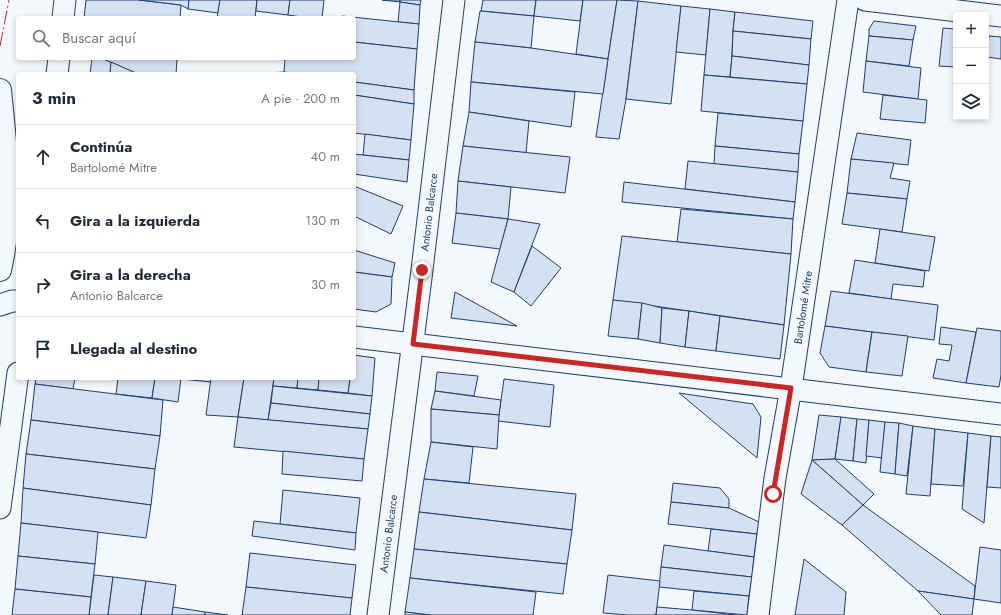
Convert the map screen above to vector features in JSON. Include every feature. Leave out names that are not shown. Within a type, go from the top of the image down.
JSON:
[{"type":"main road","points":[[0,90],[9,167],[7,230],[0,270]]},
{"type":"street","points":[[63,16],[65,0]]},
{"type":"street","name":"Antonio Balcarce","points":[[378,615],[413,344],[454,0]]},
{"type":"street","name":"Bartolomé Mitre","points":[[758,615],[775,478],[791,388],[848,0]]},
{"type":"street","points":[[865,0],[1001,16]]},
{"type":"street","points":[[57,72],[59,60]]},
{"type":"street","points":[[0,305],[16,301]]},
{"type":"street","points":[[356,337],[1001,414]]},
{"type":"street","points":[[0,508],[17,380]]},
{"type":"street","points":[[0,385],[7,393],[13,404]]},
{"type":"building","points":[[86,0],[139,0],[181,5],[180,16],[84,16]]},
{"type":"building","points":[[139,0],[189,0],[188,9],[181,5]]},
{"type":"building","points":[[189,0],[220,0],[218,13],[188,9]]},
{"type":"building","points":[[220,0],[257,0],[255,16],[217,16]]},
{"type":"building","points":[[257,0],[290,0],[288,15],[256,11]]},
{"type":"building","points":[[290,0],[324,0],[322,16],[288,15]]},
{"type":"building","points":[[382,0],[400,0],[400,2]]},
{"type":"building","points":[[400,0],[421,0],[420,5],[400,2]]},
{"type":"building","points":[[483,0],[536,0],[534,16],[481,11]]},
{"type":"building","points":[[536,0],[583,0],[580,21],[534,16]]},
{"type":"building","points":[[583,0],[617,0],[608,59],[576,54]]},
{"type":"building","points":[[617,0],[638,1],[626,99],[619,139],[596,137]]},
{"type":"building","points":[[638,1],[681,6],[671,104],[626,99]]},
{"type":"building","points":[[400,2],[420,5],[419,24],[398,22]]},
{"type":"building","points":[[681,6],[710,9],[706,55],[676,52]]},
{"type":"building","points":[[710,9],[735,12],[730,77],[704,75]]},
{"type":"building","points":[[480,11],[534,16],[531,48],[475,42]]},
{"type":"building","points":[[735,12],[813,21],[811,39],[733,31]]},
{"type":"building","points":[[356,17],[419,24],[417,49],[356,42]]},
{"type":"building","points":[[874,21],[916,26],[913,40],[869,36],[869,29]]},
{"type":"building","points":[[943,28],[953,29],[953,67],[939,66]]},
{"type":"building","points":[[733,31],[811,39],[809,65],[732,56]]},
{"type":"building","points":[[869,36],[913,40],[909,66],[866,61]]},
{"type":"building","points":[[989,36],[1001,37],[1001,59],[989,57]]},
{"type":"building","points":[[356,42],[417,49],[414,90],[356,82],[356,72],[284,72],[285,60],[356,60]]},
{"type":"building","points":[[475,42],[608,59],[603,94],[471,82]]},
{"type":"building","points":[[732,56],[809,65],[807,84],[730,77]]},
{"type":"building","points":[[92,60],[106,60],[111,62],[110,72],[90,72]]},
{"type":"building","points":[[106,60],[177,60],[176,72],[133,72]]},
{"type":"building","points":[[866,61],[921,68],[918,99],[863,92]]},
{"type":"building","points":[[111,62],[134,72],[110,72]]},
{"type":"building","points":[[704,75],[807,84],[803,121],[701,111]]},
{"type":"building","points":[[356,82],[414,90],[414,104],[356,95]]},
{"type":"building","points":[[471,82],[575,92],[571,127],[469,112]]},
{"type":"building","points":[[356,95],[414,104],[411,140],[356,133]]},
{"type":"building","points":[[883,95],[927,100],[925,123],[880,119]]},
{"type":"building","points":[[469,112],[529,121],[526,153],[463,146]]},
{"type":"building","points":[[718,113],[803,121],[799,154],[715,146]]},
{"type":"building","points":[[857,133],[911,140],[908,165],[851,159]]},
{"type":"building","points":[[365,134],[411,140],[409,160],[363,155]]},
{"type":"building","points":[[463,146],[570,157],[565,193],[458,181]]},
{"type":"building","points":[[715,146],[799,154],[798,172],[714,164]]},
{"type":"building","points":[[356,154],[409,160],[407,182],[356,174]]},
{"type":"building","points":[[851,159],[894,163],[890,178],[910,181],[907,199],[847,193]]},
{"type":"building","points":[[688,161],[798,172],[795,202],[685,189]]},
{"type":"building","points":[[458,181],[511,187],[508,219],[456,213]]},
{"type":"building","points":[[624,182],[795,202],[793,219],[622,202]]},
{"type":"building","points":[[356,187],[403,206],[391,234],[356,217]]},
{"type":"building","points":[[847,193],[907,199],[902,232],[842,224]]},
{"type":"building","points":[[681,209],[793,219],[791,254],[677,242]]},
{"type":"building","points":[[456,213],[508,219],[500,249],[452,243]]},
{"type":"building","points":[[508,219],[540,224],[514,292],[491,282]]},
{"type":"building","points":[[880,229],[935,237],[929,271],[875,263]]},
{"type":"building","points":[[622,236],[791,254],[784,325],[613,300]]},
{"type":"building","points":[[532,246],[561,268],[531,306],[514,292]]},
{"type":"building","points":[[356,251],[395,263],[392,277],[356,272]]},
{"type":"building","points":[[855,260],[925,271],[923,287],[893,284],[891,299],[849,293]]},
{"type":"building","points":[[356,272],[392,277],[391,304],[376,312],[356,309]]},
{"type":"building","points":[[831,291],[938,305],[934,340],[825,326]]},
{"type":"building","points":[[455,292],[517,326],[451,318]]},
{"type":"building","points":[[613,300],[642,303],[638,339],[608,336]]},
{"type":"building","points":[[642,303],[662,308],[660,343],[638,339]]},
{"type":"building","points":[[662,308],[689,311],[685,347],[660,343]]},
{"type":"building","points":[[689,311],[720,316],[716,351],[685,347]]},
{"type":"building","points":[[720,316],[784,325],[780,359],[716,351]]},
{"type":"building","points":[[825,326],[872,332],[866,372],[829,367],[820,353]]},
{"type":"building","points":[[941,327],[976,332],[966,383],[933,378],[937,359],[949,361],[952,345],[939,344]]},
{"type":"building","points":[[977,328],[1001,331],[1001,375],[999,387],[966,383]]},
{"type":"building","points":[[872,332],[908,336],[902,376],[866,372]]},
{"type":"building","points":[[356,355],[375,358],[372,396],[348,393],[350,380],[356,380]]},
{"type":"building","points":[[437,372],[478,376],[474,396],[435,391]]},
{"type":"building","points":[[504,379],[554,385],[550,427],[498,421]]},
{"type":"building","points":[[36,380],[75,380],[73,389],[35,384]]},
{"type":"building","points":[[118,380],[155,380],[152,398],[116,394]]},
{"type":"building","points":[[155,380],[181,380],[178,402],[152,398]]},
{"type":"building","points":[[191,380],[211,380],[211,382]]},
{"type":"building","points":[[211,380],[244,380],[238,417],[206,415]]},
{"type":"building","points":[[244,380],[274,380],[268,420],[238,417]]},
{"type":"building","points":[[274,380],[298,380],[297,388],[273,386]]},
{"type":"building","points":[[298,380],[319,380],[318,390],[297,388]]},
{"type":"building","points":[[319,380],[350,380],[348,393],[318,390]]},
{"type":"building","points":[[35,384],[163,400],[160,436],[31,420]]},
{"type":"building","points":[[273,386],[372,396],[370,414],[271,403]]},
{"type":"building","points":[[435,391],[501,400],[499,415],[431,409]]},
{"type":"building","points":[[679,393],[753,404],[761,417],[757,458]]},
{"type":"building","points":[[271,403],[370,414],[368,429],[268,420]]},
{"type":"building","points":[[431,409],[499,415],[497,449],[431,442]]},
{"type":"building","points":[[819,415],[841,417],[835,459],[812,460]]},
{"type":"building","points":[[238,417],[368,429],[364,459],[234,447]]},
{"type":"building","points":[[841,417],[857,419],[853,461],[835,459]]},
{"type":"building","points":[[857,419],[869,420],[866,463],[853,461]]},
{"type":"building","points":[[31,420],[160,436],[155,469],[26,454]]},
{"type":"building","points":[[869,420],[885,422],[882,458],[866,456]]},
{"type":"building","points":[[885,422],[899,423],[895,474],[880,472]]},
{"type":"building","points":[[899,423],[913,426],[907,476],[895,474]]},
{"type":"building","points":[[913,426],[935,429],[930,496],[906,494]]},
{"type":"building","points":[[935,429],[968,433],[963,486],[931,484]]},
{"type":"building","points":[[968,433],[991,436],[984,523],[962,509]]},
{"type":"building","points":[[991,436],[1001,437],[1001,488],[987,487]]},
{"type":"building","points":[[431,442],[473,447],[469,483],[424,479]]},
{"type":"building","points":[[283,451],[364,459],[362,481],[282,474]]},
{"type":"building","points":[[26,454],[155,469],[151,505],[23,488]]},
{"type":"building","points":[[835,459],[874,494],[863,505],[812,460]]},
{"type":"building","points":[[812,460],[863,505],[842,525],[801,494]]},
{"type":"building","points":[[424,479],[576,494],[572,530],[419,512]]},
{"type":"building","points":[[673,483],[720,488],[729,499],[729,508],[671,502]]},
{"type":"building","points":[[23,488],[151,505],[146,538],[21,523]]},
{"type":"building","points":[[283,490],[360,498],[356,533],[280,524]]},
{"type":"building","points":[[671,502],[729,508],[759,522],[757,534],[668,524]]},
{"type":"building","points":[[863,505],[975,586],[974,599],[918,591],[842,525]]},
{"type":"building","points":[[419,512],[572,530],[567,564],[414,549]]},
{"type":"building","points":[[254,521],[356,533],[355,550],[252,536]]},
{"type":"building","points":[[21,523],[98,532],[95,564],[18,556]]},
{"type":"building","points":[[711,529],[757,534],[754,557],[708,551]]},
{"type":"building","points":[[664,545],[754,557],[752,577],[661,567]]},
{"type":"building","points":[[980,547],[1001,550],[1001,603],[974,599]]},
{"type":"building","points":[[414,549],[567,564],[563,594],[410,578]]},
{"type":"building","points":[[250,553],[356,565],[352,598],[246,587]]},
{"type":"building","points":[[18,556],[95,564],[91,597],[15,589]]},
{"type":"building","points":[[804,559],[846,592],[844,615],[795,615]]},
{"type":"building","points":[[661,567],[752,577],[749,596],[659,587]]},
{"type":"building","points":[[94,575],[113,577],[108,615],[89,615]]},
{"type":"building","points":[[608,575],[660,581],[656,615],[603,613]]},
{"type":"building","points":[[113,577],[146,581],[141,615],[108,615]]},
{"type":"building","points":[[410,578],[536,592],[533,615],[430,615],[405,612]]},
{"type":"building","points":[[146,581],[176,585],[172,615],[141,615]]},
{"type":"building","points":[[246,587],[352,598],[350,615],[242,615]]},
{"type":"building","points":[[15,589],[91,597],[89,615],[12,615]]},
{"type":"building","points":[[694,591],[749,596],[747,615],[692,610]]},
{"type":"building","points":[[918,591],[974,599],[972,615],[941,615]]},
{"type":"building","points":[[173,607],[205,612],[205,615],[172,615]]},
{"type":"building","points":[[657,607],[692,610],[737,615],[656,615]]},
{"type":"building","points":[[205,612],[228,615],[205,615]]},
{"type":"building","points":[[405,612],[430,615],[405,615]]},
{"type":"power","points":[[0,46],[9,0]]},
{"type":"route","points":[[422,270],[413,344],[791,388],[773,494]]}]
